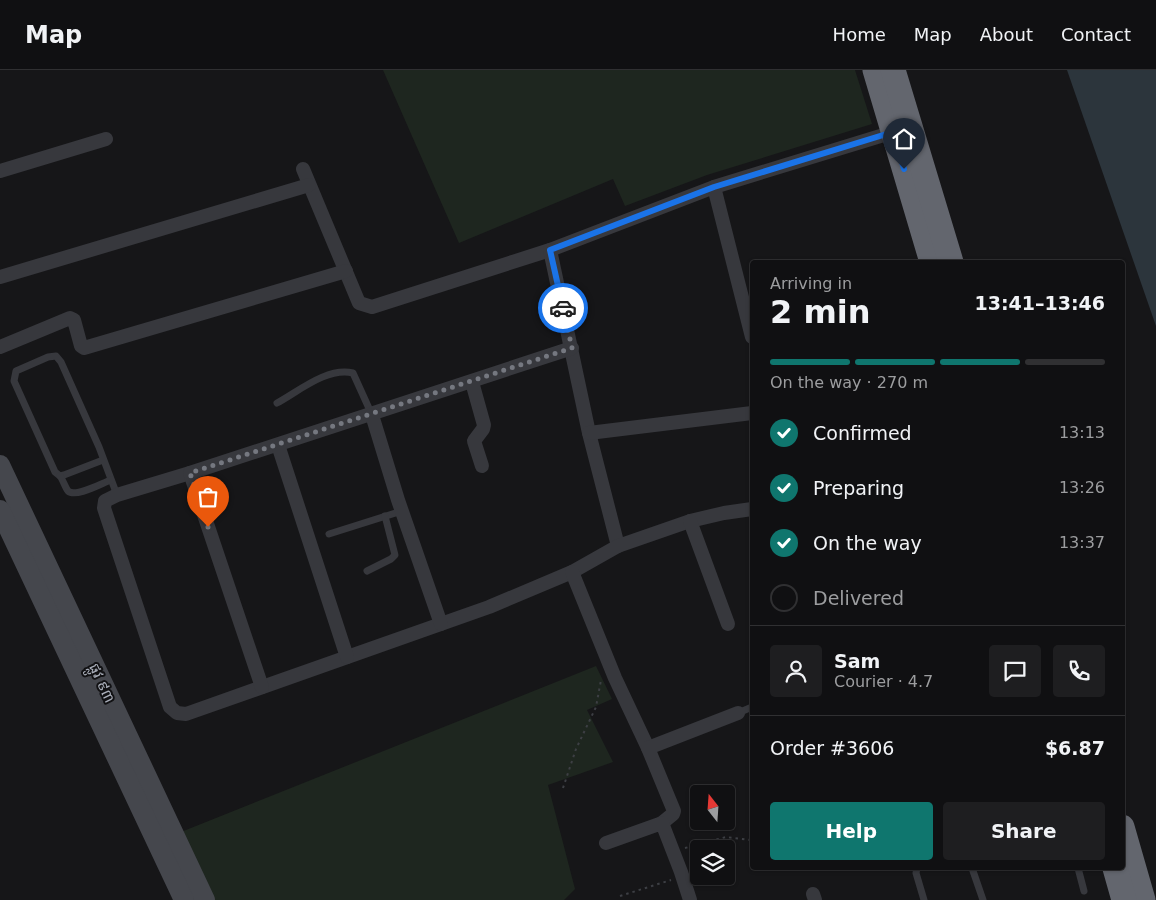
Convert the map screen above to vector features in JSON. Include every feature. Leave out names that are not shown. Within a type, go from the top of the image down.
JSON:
[{"type":"highway","points":[[875,70],[902,129],[950,260]]},
{"type":"highway","points":[[893,70],[902,129],[932,260]]},
{"type":"highway","points":[[1125,837],[1143,900]]},
{"type":"highway","points":[[1116,870],[1124,900]]},
{"type":"street","points":[[303,169],[359,303],[372,307],[550,250],[714,187],[902,129]]},
{"type":"street","points":[[0,171],[106,139]]},
{"type":"street","points":[[0,277],[309,185]]},
{"type":"street","points":[[714,187],[750,315]]},
{"type":"street","points":[[550,250],[589,433],[618,546]]},
{"type":"street","points":[[0,347],[70,318],[74,320],[81,346],[84,348],[346,271]]},
{"type":"street","points":[[572,348],[372,415],[117,495],[105,501],[104,508],[170,707],[178,713],[186,714],[489,607],[572,572],[618,546],[690,521],[750,508]]},
{"type":"street","points":[[472,382],[484,425],[474,440],[482,466]]},
{"type":"street","points":[[589,433],[750,413]]},
{"type":"street","points":[[372,415],[402,511],[441,624]]},
{"type":"street","points":[[278,445],[347,657]]},
{"type":"street","name":"ផ្លូវ ៩៣","points":[[0,465],[205,900]]},
{"type":"street","points":[[190,473],[262,687]]},
{"type":"street","name":"ផ្លូវ ៩៣","points":[[0,510],[184,900]]},
{"type":"street","points":[[690,521],[728,624]]},
{"type":"street","points":[[572,572],[674,811],[662,824],[606,843]]},
{"type":"street","points":[[648,748],[738,713]]},
{"type":"street","points":[[662,824],[683,876],[690,900]]},
{"type":"lane","points":[[111,480],[79,493],[73,493],[68,490],[60,476],[55,472],[14,381],[16,371],[48,357],[56,356],[61,362],[103,460],[111,480],[117,495]]},
{"type":"lane","points":[[277,403],[323,378],[343,371],[353,373],[372,415]]},
{"type":"lane","points":[[60,476],[103,460]]},
{"type":"lane","points":[[329,534],[402,511]]},
{"type":"lane","points":[[367,570],[391,559],[395,555],[385,516]]},
{"type":"lane","points":[[738,713],[750,708]]},
{"type":"lane","points":[[917,870],[916,874],[924,900]]},
{"type":"lane","points":[[973,870],[983,900]]},
{"type":"lane","points":[[1079,870],[1084,891]]},
{"type":"path","points":[[563,788],[576,750],[596,707],[605,653]]},
{"type":"path","points":[[673,851],[726,837],[750,840]]},
{"type":"path","points":[[620,896],[683,876]]},
{"type":"shaded area","points":[[383,70],[855,70],[872,124],[707,175],[625,206],[613,179],[459,243]]},
{"type":"shaded area","points":[[1067,70],[1156,70],[1156,326]]},
{"type":"shaded area","points":[[596,666],[612,699],[587,710],[613,762],[548,785],[575,889],[564,900],[215,900],[181,832]]},
{"type":"way so far","points":[[208,527],[190,473],[572,348],[563,308]]},
{"type":"route","points":[[563,308],[550,250],[714,187],[893,132],[904,169]]}]
